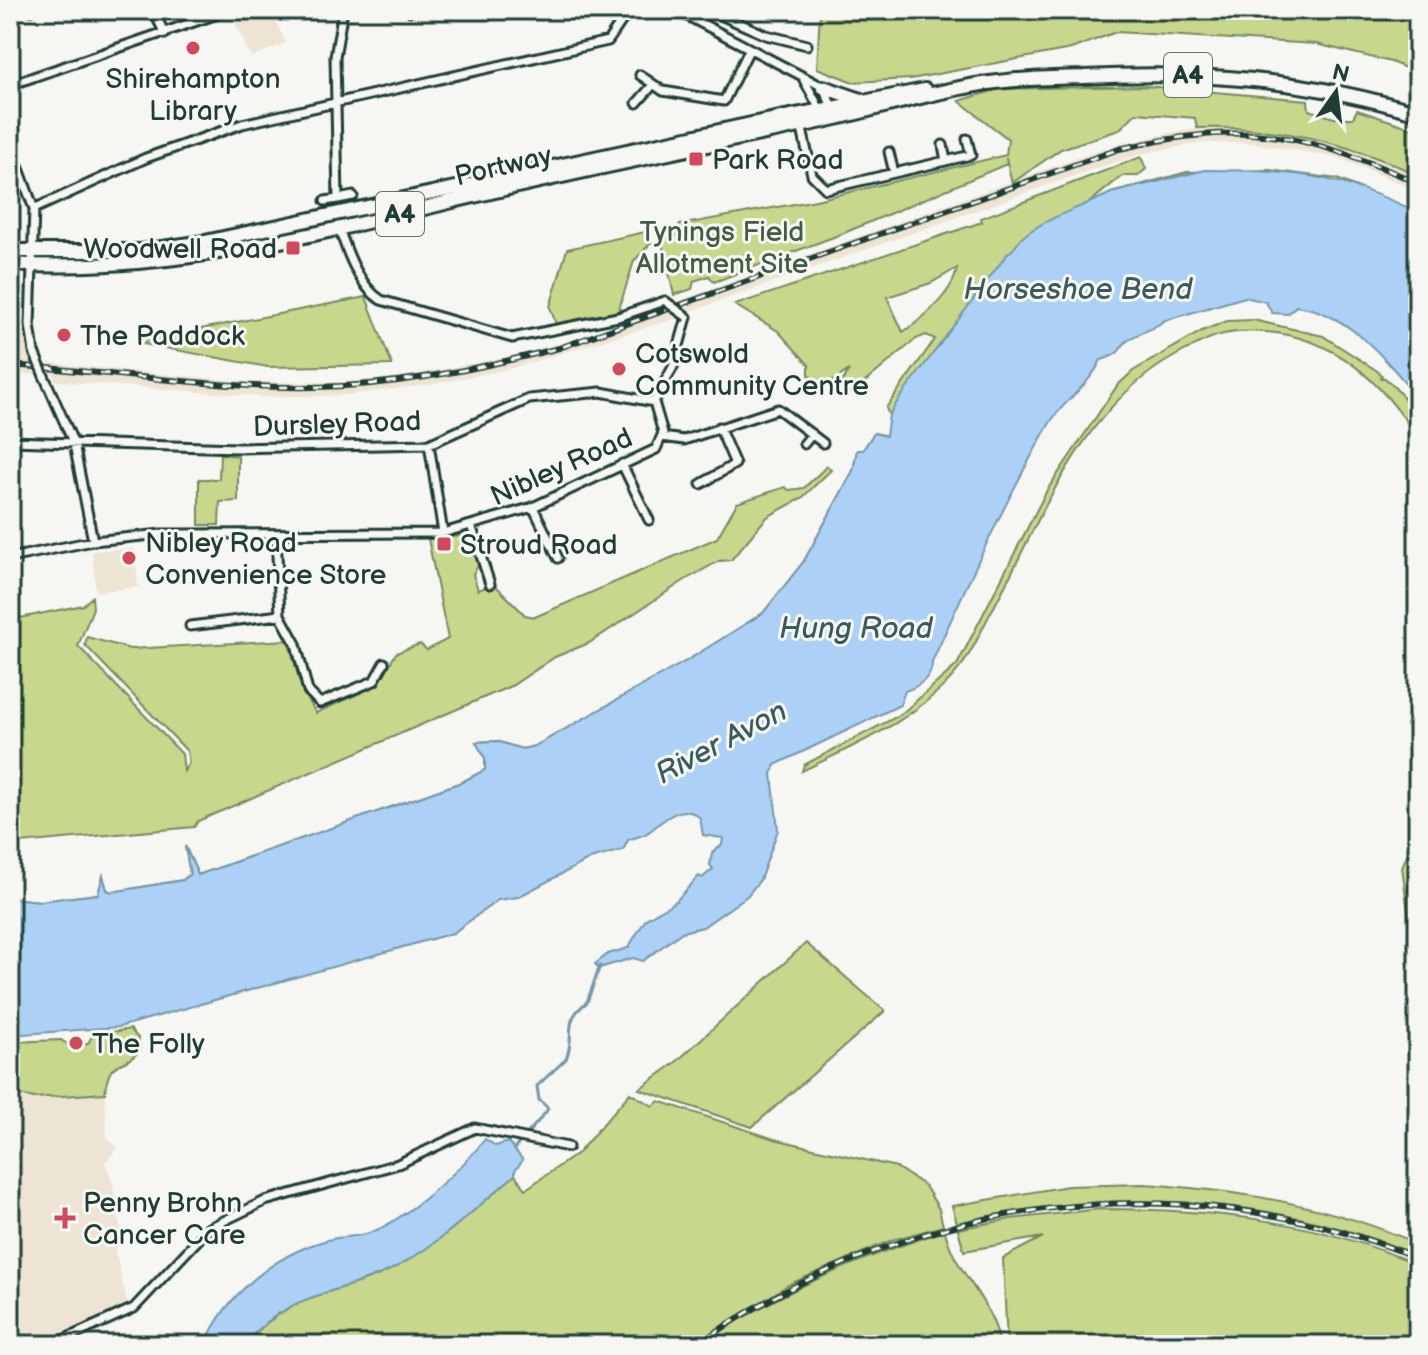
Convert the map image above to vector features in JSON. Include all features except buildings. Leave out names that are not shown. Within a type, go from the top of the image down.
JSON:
[{"type":"highway","name":"Portway","points":[[10,264],[205,242],[955,88],[1044,78],[1140,74],[1227,76],[1298,83],[1418,113]]},
{"type":"highway","name":"Portway","points":[[829,114],[866,101],[949,86],[955,88]]},
{"type":"highway","points":[[823,87],[866,101]]},
{"type":"highway","name":"Portway","points":[[10,251],[32,260],[123,265],[178,258],[339,228],[801,120]]},
{"type":"street","points":[[153,10],[165,34]]},
{"type":"street","points":[[10,85],[229,10]]},
{"type":"street","points":[[338,199],[335,57],[343,10]]},
{"type":"street","points":[[34,209],[146,158],[242,124],[334,101],[601,44],[612,38],[629,10]]},
{"type":"street","points":[[676,10],[804,80],[823,87],[829,114]]},
{"type":"street","points":[[709,10],[766,35],[807,45]]},
{"type":"street","points":[[640,75],[652,86],[678,96],[724,101],[749,50]]},
{"type":"street","points":[[804,80],[829,114]]},
{"type":"street","points":[[637,103],[652,86]]},
{"type":"street","points":[[801,120],[812,175],[821,187],[971,155],[967,139]]},
{"type":"street","points":[[10,144],[34,209],[30,325],[34,352],[74,444],[93,541]]},
{"type":"street","points":[[943,145],[946,161]]},
{"type":"street","points":[[889,152],[894,173]]},
{"type":"street","points":[[325,201],[353,196]]},
{"type":"street","name":"Nibley Road","points":[[10,558],[93,541],[162,534],[443,533],[472,528],[533,507],[656,449],[662,437],[654,402],[673,367],[687,317],[665,301],[618,317],[512,338],[397,307],[375,297],[352,261],[339,228]]},
{"type":"street","name":"Dursley Road","points":[[10,441],[254,448],[429,444],[529,399],[601,392],[654,402]]},
{"type":"street","points":[[662,437],[684,440],[748,416],[778,409],[823,443]]},
{"type":"street","points":[[701,484],[735,464],[719,427]]},
{"type":"street","points":[[804,444],[812,434]]},
{"type":"street","points":[[429,444],[443,533]]},
{"type":"street","points":[[622,464],[649,520]]},
{"type":"street","points":[[533,507],[558,558]]},
{"type":"street","points":[[472,528],[490,584]]},
{"type":"street","points":[[276,535],[280,615],[296,644],[308,691],[320,703],[374,681],[384,663]]},
{"type":"street","points":[[190,626],[280,615]]},
{"type":"street","points":[[52,1345],[134,1308],[197,1239],[243,1210],[398,1164],[475,1128],[568,1147]]},
{"type":"shaded area","points":[[248,10],[270,10],[286,43],[251,57],[233,18]]},
{"type":"shaded area","points":[[1220,127],[1290,132],[1332,141],[1418,175],[1418,191],[1339,158],[1252,143],[1200,143],[1140,154],[1088,171],[686,313],[674,303],[1108,147],[1183,130]]},
{"type":"shaded area","points":[[668,307],[681,317],[513,368],[429,385],[347,395],[267,397],[56,381],[47,363],[248,382],[349,382],[397,378],[535,352],[589,337]]},
{"type":"shaded area","points":[[10,325],[22,328],[35,375],[10,372]]},
{"type":"shaded area","points":[[135,548],[138,587],[96,592],[92,551]]},
{"type":"shaded area","name":"Penny Brohn Cancer Care","points":[[10,1093],[34,1098],[105,1093],[107,1138],[118,1147],[105,1163],[112,1181],[122,1236],[115,1250],[128,1307],[45,1345],[10,1345]]},
{"type":"green space","points":[[820,10],[1418,10],[1418,73],[1391,62],[1316,44],[1116,32],[1071,49],[911,79],[853,82],[817,68]]},
{"type":"green space","name":"Tynings Field Allotment Site","points":[[1145,86],[1308,100],[1309,110],[1334,118],[1353,118],[1357,110],[1418,130],[1418,175],[1364,153],[1310,138],[1255,129],[1197,128],[1195,118],[1136,113],[1119,130],[1061,149],[1012,183],[1006,158],[1007,164],[844,233],[714,282],[709,276],[694,281],[692,289],[674,295],[661,239],[680,234],[679,225],[816,200],[1006,155],[1008,139],[959,101],[999,89]]},
{"type":"green space","points":[[1141,157],[1146,169],[1138,176],[1122,176],[1089,203],[1099,202],[1111,193],[1187,172],[1269,170],[1337,179],[1415,211],[1412,215],[1418,219],[1255,206],[856,579],[173,943],[10,898],[40,901],[98,894],[103,876],[107,890],[112,892],[183,880],[190,874],[185,846],[198,875],[462,782],[485,770],[485,758],[476,742],[496,741],[522,749],[535,746],[688,660],[763,613],[804,561],[853,471],[857,450],[863,450],[874,433],[887,436],[890,418],[886,408],[935,339],[926,335],[916,339],[852,393],[844,392],[843,381],[849,370],[823,388],[809,375],[809,365],[778,331],[735,305],[982,222],[981,218]],"holes":[[[957,268],[955,277],[936,304],[903,332],[887,297],[931,283]]]},
{"type":"green space","points":[[650,231],[651,243],[634,261],[618,312],[557,327],[550,307],[567,249]]},
{"type":"green space","points":[[366,297],[392,365],[268,367],[143,344],[149,339]]},
{"type":"green space","points":[[1253,320],[1323,336],[1376,370],[1409,405],[1416,420],[1418,438],[1372,381],[1335,353],[1314,343],[1266,332],[1239,332],[1218,335],[1175,356],[1142,378],[1114,404],[1090,434],[1048,501],[971,651],[946,683],[928,700],[888,727],[802,771],[804,765],[900,715],[957,665],[1047,490],[1117,386],[1133,371],[1202,331],[1227,321]]},
{"type":"green space","points":[[220,454],[238,456],[238,501],[220,502],[219,525],[199,525],[199,479],[219,479]]},
{"type":"green space","points":[[827,466],[831,470],[802,498],[767,517],[731,560],[719,561],[685,580],[589,643],[555,657],[513,685],[198,821],[194,827],[10,844],[10,620],[83,605],[92,597],[93,608],[78,646],[182,754],[184,771],[189,763],[187,751],[85,645],[87,637],[130,649],[288,640],[302,689],[316,713],[378,685],[396,653],[420,644],[427,650],[448,639],[428,539],[461,536],[473,540],[480,563],[473,574],[478,590],[494,584],[525,615],[535,617],[717,538],[737,503],[785,487],[789,490],[804,488]]},
{"type":"green space","points":[[1418,829],[1418,987],[1402,867]]},
{"type":"green space","points":[[806,943],[885,1011],[752,1127],[639,1089],[675,1063]]},
{"type":"green space","points":[[130,1029],[138,1038],[140,1050],[113,1068],[105,1093],[34,1098],[10,1093],[10,1042],[61,1040],[75,1049],[88,1043],[93,1035]]},
{"type":"green space","points":[[630,1093],[653,1106],[659,1101],[774,1139],[896,1167],[925,1186],[939,1209],[943,1226],[892,1240],[790,1284],[693,1345],[244,1345],[264,1325],[303,1301],[383,1274],[420,1253],[515,1175],[526,1189],[578,1153]]},
{"type":"green space","points":[[1143,1184],[1248,1195],[1318,1209],[1418,1244],[1418,1256],[1363,1235],[1248,1209],[1132,1201],[1073,1204],[957,1223],[952,1206],[1068,1186]]},
{"type":"green space","points":[[1100,1209],[1181,1211],[1262,1220],[1341,1237],[1418,1265],[1418,1345],[1007,1345],[1003,1258],[1043,1237],[964,1251],[958,1229],[1010,1219]]},
{"type":"green space","points":[[945,1231],[957,1260],[989,1313],[1000,1345],[702,1345],[759,1309],[819,1278]]},
{"type":"water","name":"Hung Road","points":[[1205,170],[1262,171],[1313,177],[1362,189],[1415,211],[1412,215],[1418,219],[1418,398],[1365,340],[1333,318],[1296,306],[1288,314],[1272,313],[1266,302],[1245,297],[1163,321],[1128,340],[1119,352],[1101,360],[1089,379],[1054,417],[1032,455],[973,572],[927,677],[905,691],[900,705],[775,765],[772,774],[778,830],[760,880],[747,896],[703,927],[682,932],[643,961],[633,958],[599,968],[595,964],[608,954],[628,948],[646,919],[676,901],[699,876],[702,878],[713,869],[710,865],[712,853],[722,845],[723,838],[703,835],[700,818],[693,813],[678,812],[645,834],[628,840],[623,850],[590,859],[518,897],[498,900],[453,933],[119,1027],[10,1035],[10,898],[40,901],[98,894],[103,876],[107,890],[112,892],[183,880],[190,874],[185,846],[198,875],[462,782],[485,770],[485,758],[476,742],[496,741],[522,749],[535,746],[688,660],[763,613],[804,561],[853,471],[857,450],[863,450],[874,433],[886,436],[889,415],[899,399],[1022,237],[1045,222],[1111,193]]},
{"type":"water","points":[[485,1139],[496,1146],[508,1142],[523,1160],[515,1175],[434,1243],[383,1273],[321,1294],[282,1312],[244,1345],[205,1345],[225,1310],[270,1267],[306,1247],[330,1239],[366,1234],[386,1225],[433,1192]]},
{"type":"waterway","points":[[514,1149],[548,1108],[539,1100],[537,1086],[566,1059],[571,1022],[587,1002],[600,966]]},
{"type":"railway","points":[[10,365],[219,384],[302,387],[371,384],[452,372],[559,348],[1119,149],[1163,140],[1202,135],[1272,136],[1340,152],[1418,183]]},
{"type":"railway","points":[[697,1345],[779,1294],[865,1255],[955,1226],[1046,1209],[1139,1203],[1233,1209],[1326,1227],[1418,1258]]},
{"type":"place","name":"Shirehampton Library","points":[[193,48]]},
{"type":"place","name":"Park Road","points":[[696,159]]},
{"type":"place","name":"Woodwell Road","points":[[293,248]]},
{"type":"place","name":"The Paddock","points":[[64,335]]},
{"type":"place","name":"Cotswold Community Centre","points":[[619,369]]},
{"type":"place","name":"Stroud Road","points":[[444,544]]},
{"type":"place","name":"Nibley Road Convenience Store","points":[[129,558]]},
{"type":"place","name":"The Folly","points":[[76,1043]]},
{"type":"place","name":"Penny Brohn Cancer Care","points":[[65,1218]]},
{"type":"water label","name":"Horseshoe Bend","points":[[1078,289]]},
{"type":"water label","name":"River Avon","points":[[721,742]]}]
